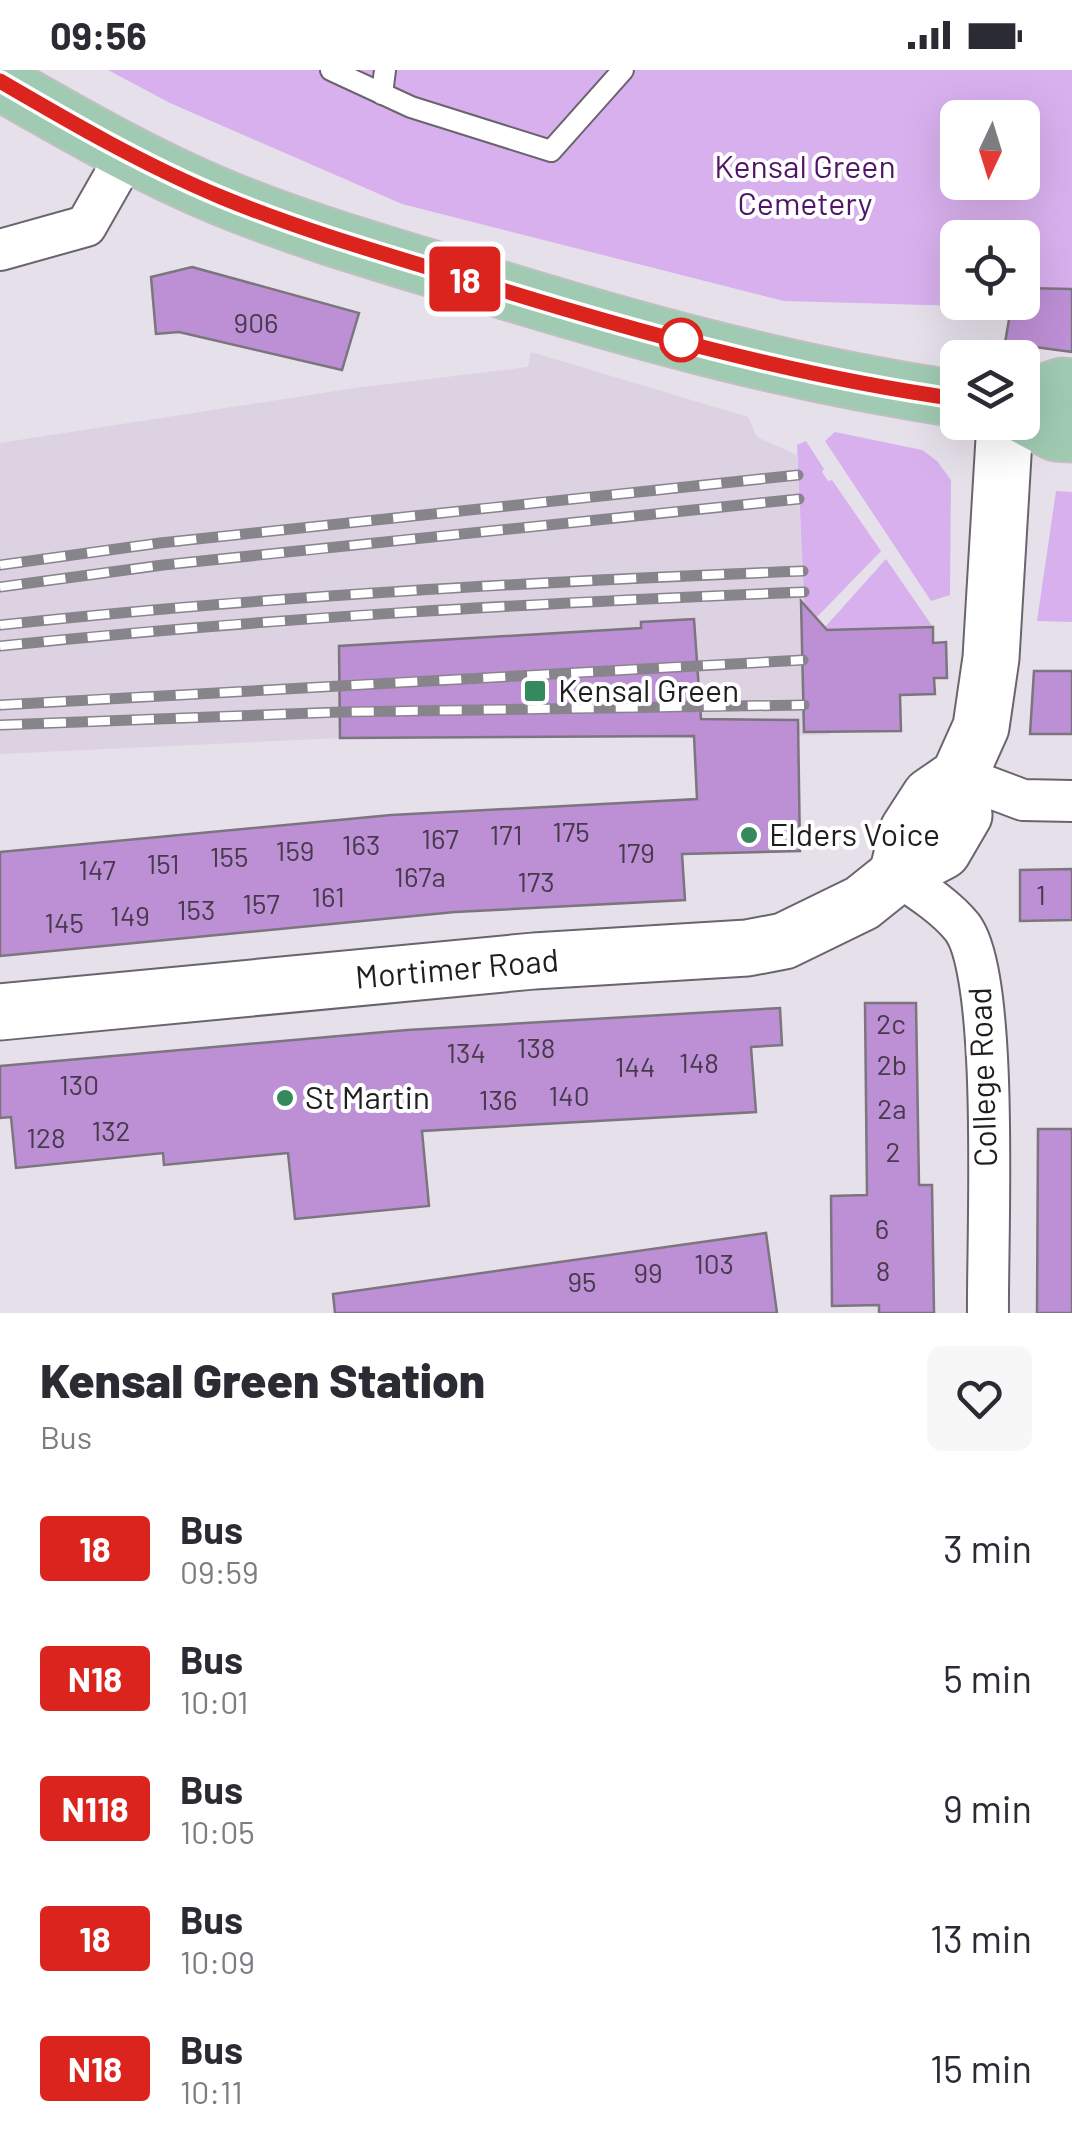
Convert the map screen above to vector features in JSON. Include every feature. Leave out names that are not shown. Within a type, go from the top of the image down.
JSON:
[{"type":"main road","points":[[0,82],[127,154],[294,226],[629,329],[885,388],[940,396]]},
{"type":"main road","points":[[1040,394],[1062,386],[1072,388]]},
{"type":"main road","points":[[1040,425],[1056,433],[1072,434]]},
{"type":"main road","points":[[897,875],[943,851],[964,814],[959,776],[981,727],[991,658],[1004,440]]},
{"type":"main road","name":"Mortimer Road","points":[[0,1012],[534,961],[747,948],[790,938],[862,903],[897,875]]},
{"type":"street","points":[[0,250],[86,226],[127,154]]},
{"type":"street","points":[[959,776],[1023,800],[1072,800]]},
{"type":"street","name":"College Road","points":[[897,875],[962,927],[979,968],[987,1080],[988,1313]]},
{"type":"lane","points":[[331,70],[411,107],[551,150],[622,70]]},
{"type":"lane","points":[[382,94],[385,70]]},
{"type":"shaded area","points":[[531,352],[748,417],[757,437],[797,455],[805,618],[816,618],[826,626],[829,735],[340,738],[0,754],[0,443],[355,388],[528,367]]},
{"type":"green space","name":"Kensal Green Cemetery","points":[[108,70],[1072,70],[1072,309],[1040,308],[1040,220],[940,220],[940,305],[784,301],[402,204],[170,103]]},
{"type":"green space","points":[[835,432],[922,450],[937,461],[951,480],[950,595],[931,601],[825,441]]},
{"type":"green space","points":[[806,441],[828,481],[832,480],[881,551],[816,618],[805,619],[797,445]]},
{"type":"green space","points":[[1056,491],[1072,492],[1072,622],[1037,621]]},
{"type":"green space","points":[[886,559],[933,627],[849,629],[826,641],[826,626]]},
{"type":"building","points":[[192,267],[359,313],[342,370],[179,332],[156,334],[151,277]]},
{"type":"building","points":[[1040,288],[1072,289],[1072,352],[1040,348],[1040,340],[1006,340],[1009,320],[1040,320]]},
{"type":"building","points":[[801,601],[827,630],[933,627],[933,643],[946,642],[947,678],[934,678],[935,694],[900,695],[901,731],[804,732]]},
{"type":"building","points":[[694,619],[701,719],[798,720],[800,851],[682,854],[685,900],[455,912],[0,956],[0,852],[391,815],[697,799],[694,736],[340,738],[339,646],[641,628],[641,622]]},
{"type":"building","points":[[1034,671],[1072,671],[1072,734],[1030,734]]},
{"type":"building","points":[[1072,869],[1072,920],[1020,921],[1020,870]]},
{"type":"building","points":[[865,1003],[916,1003],[919,1185],[932,1185],[934,1313],[879,1313],[879,1305],[832,1306],[831,1196],[867,1195]]},
{"type":"building","points":[[780,1008],[782,1045],[751,1047],[756,1112],[422,1131],[429,1206],[295,1219],[288,1153],[164,1165],[163,1153],[16,1168],[11,1117],[0,1118],[0,1066],[407,1030]]},
{"type":"building","points":[[1038,1129],[1072,1129],[1072,1313],[1037,1313]]},
{"type":"building","points":[[766,1233],[777,1313],[335,1313],[333,1294]]},
{"type":"railway","points":[[0,565],[160,543],[798,475]]},
{"type":"railway","points":[[0,587],[163,565],[799,499]]},
{"type":"railway","points":[[0,625],[401,591],[803,571]]},
{"type":"railway","points":[[0,646],[402,613],[804,592]]},
{"type":"railway","points":[[0,705],[803,660]]},
{"type":"railway","points":[[0,725],[340,712],[804,705]]},
{"type":"bus line","name":"18","points":[[0,81],[127,154],[294,226],[629,329],[885,388],[940,396]]},
{"type":"place","name":"Kensal Green","points":[[535,691]]},
{"type":"place","name":"Elders Voice","points":[[749,835]]},
{"type":"place","name":"St Martin","points":[[285,1098]]}]
